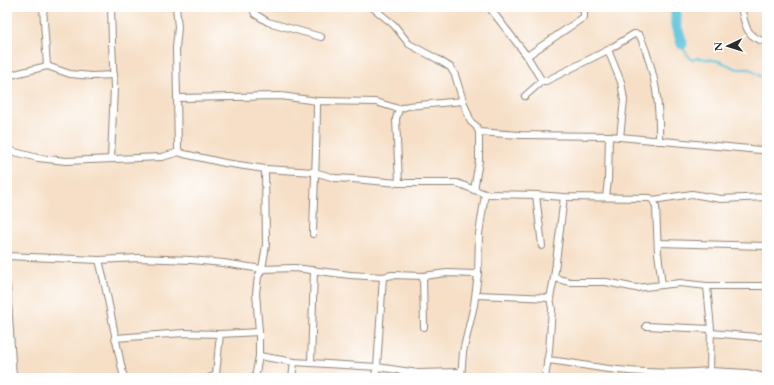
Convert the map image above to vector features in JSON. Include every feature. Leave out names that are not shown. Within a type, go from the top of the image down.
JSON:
[{"type":"street","points":[[43,7],[46,66]]},
{"type":"street","points":[[111,7],[114,75],[111,159]]},
{"type":"street","points":[[176,7],[178,27],[176,48],[179,152]]},
{"type":"street","points":[[252,7],[255,14],[268,22],[320,38]]},
{"type":"street","points":[[372,7],[394,25],[409,44],[450,67],[455,75],[463,101],[472,122],[479,132],[479,161],[474,190]]},
{"type":"street","points":[[489,7],[527,56],[542,81]]},
{"type":"street","points":[[527,56],[584,17],[584,12],[579,7]]},
{"type":"street","points":[[741,7],[748,32],[755,39],[767,42]]},
{"type":"street","points":[[525,96],[542,81],[546,81],[608,50],[634,34],[639,35],[654,73],[659,107],[659,141]]},
{"type":"street","points":[[608,50],[621,82],[624,100],[620,137]]},
{"type":"street","points":[[7,76],[46,66],[70,74],[92,76],[114,75]]},
{"type":"street","points":[[177,98],[281,96],[317,100],[376,102],[399,109],[408,106],[463,101]]},
{"type":"street","points":[[313,234],[317,100]]},
{"type":"street","points":[[399,109],[396,119],[399,182]]},
{"type":"street","points":[[479,132],[520,135],[609,136],[760,150]]},
{"type":"street","points":[[606,197],[609,136]]},
{"type":"street","points":[[7,150],[38,158],[66,161],[162,157],[179,152],[225,163],[265,169],[314,172],[335,178],[399,182],[457,183],[485,194],[650,198],[653,200],[692,194],[721,199],[767,197]]},
{"type":"street","points":[[255,378],[259,332],[256,293],[258,276],[262,269],[267,232],[265,169]]},
{"type":"street","points":[[258,356],[294,362],[377,367],[418,373],[461,375],[463,352],[476,295],[479,234],[485,194]]},
{"type":"street","points":[[536,195],[542,246]]},
{"type":"street","points":[[545,378],[552,309],[550,298],[554,278],[564,197]]},
{"type":"street","points":[[653,200],[656,207],[662,285]]},
{"type":"street","points":[[658,243],[767,246]]},
{"type":"street","points":[[7,256],[99,260],[139,258],[191,260],[223,262],[262,269],[295,268],[350,275],[383,277],[392,275],[423,276],[447,273],[478,274]]},
{"type":"street","points":[[99,260],[124,378]]},
{"type":"street","points":[[311,363],[314,270]]},
{"type":"street","points":[[423,276],[424,327]]},
{"type":"street","points":[[374,378],[377,367],[383,277]]},
{"type":"street","points":[[554,278],[570,282],[606,282],[636,288],[680,283],[707,286],[767,286]]},
{"type":"street","points":[[7,286],[13,378]]},
{"type":"street","points":[[707,286],[711,331],[710,375]]},
{"type":"street","points":[[476,295],[550,298]]},
{"type":"street","points":[[646,326],[711,331],[757,337],[767,336]]},
{"type":"street","points":[[115,338],[184,333],[220,334],[259,332]]},
{"type":"street","points":[[209,378],[216,376],[220,334]]},
{"type":"street","points":[[547,360],[616,370],[672,375],[747,373],[764,377]]},
{"type":"street","points":[[292,378],[294,362]]},
{"type":"waterway","points":[[674,7],[676,14],[676,26],[682,44]]},
{"type":"waterway","points":[[682,44],[684,50],[692,60],[698,58],[719,61],[737,69],[750,69],[767,81]]}]
